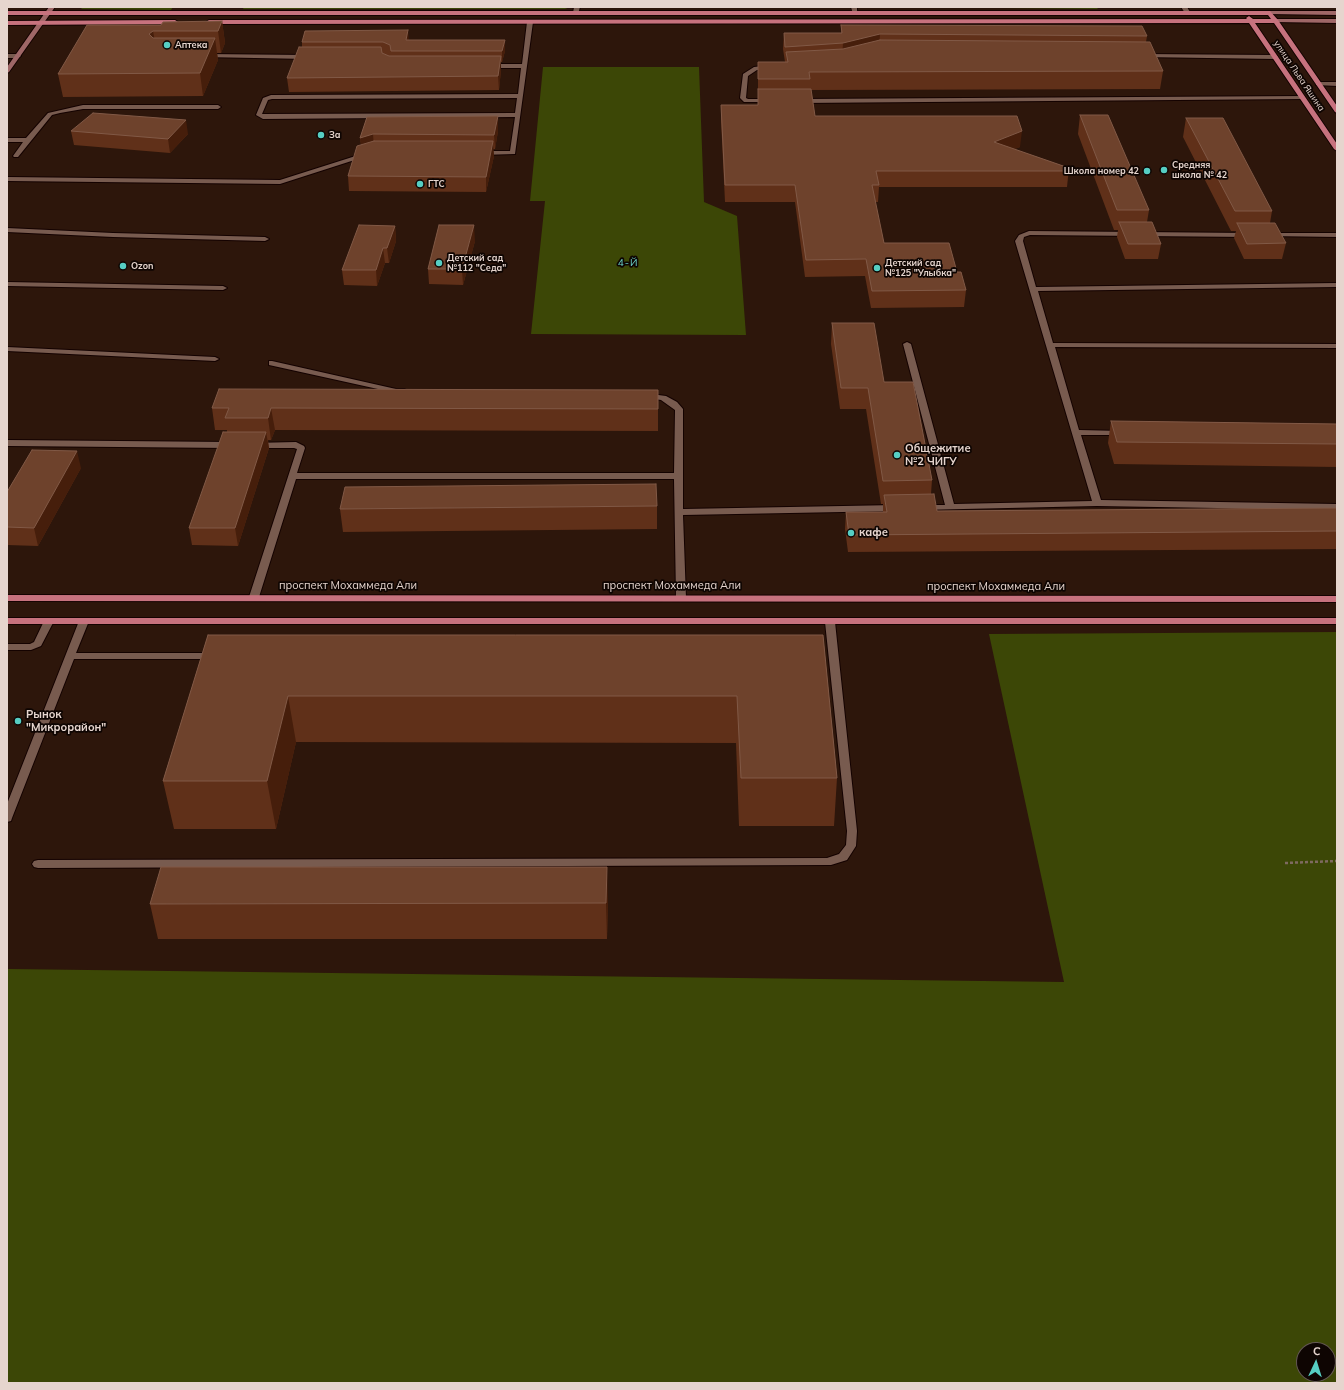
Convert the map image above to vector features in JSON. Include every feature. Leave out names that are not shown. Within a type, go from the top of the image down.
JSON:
[{"type":"main road","points":[[7,14],[576,10],[1185,10],[1270,13]]},
{"type":"main road","name":"улица Льва Яшина","points":[[1246,13],[1337,149]]},
{"type":"main road","name":"улица Льва Яшина","points":[[1270,13],[1337,111]]},
{"type":"main road","points":[[204,22],[1276,21]]},
{"type":"main road","points":[[7,23],[180,22]]},
{"type":"main road","name":"проспект Мохаммеда Али","points":[[7,598],[1337,599]]},
{"type":"main road","points":[[7,621],[1337,621]]},
{"type":"street","points":[[7,71],[52,7]]},
{"type":"street","points":[[1270,13],[1337,13]]},
{"type":"street","points":[[1276,21],[1337,21]]},
{"type":"lane","points":[[474,153],[512,153],[516,115],[530,22]]},
{"type":"lane","points":[[7,56],[18,56]]},
{"type":"lane","points":[[196,56],[314,57]]},
{"type":"lane","points":[[1133,56],[1275,56]]},
{"type":"lane","points":[[485,66],[524,66]]},
{"type":"lane","points":[[778,101],[754,101],[744,98],[745,75],[749,71],[756,68],[779,67]]},
{"type":"lane","points":[[1318,84],[1337,84]]},
{"type":"lane","points":[[516,115],[259,115],[265,99],[271,97],[520,96]]},
{"type":"lane","points":[[794,101],[1302,97]]},
{"type":"lane","points":[[16,156],[50,114],[71,108],[218,107]]},
{"type":"lane","points":[[7,140],[28,140]]},
{"type":"lane","points":[[7,179],[280,182],[374,152]]},
{"type":"lane","points":[[7,230],[113,235],[265,239]]},
{"type":"lane","points":[[1097,503],[1019,241],[1022,236],[1029,233],[1337,235]]},
{"type":"lane","points":[[7,284],[223,288]]},
{"type":"lane","points":[[1033,289],[1337,285]]},
{"type":"lane","points":[[907,344],[950,507]]},
{"type":"lane","points":[[1050,345],[1337,346]]},
{"type":"lane","points":[[7,349],[215,359]]},
{"type":"lane","points":[[272,363],[396,391],[412,391]]},
{"type":"lane","points":[[636,395],[663,398],[674,404],[679,409],[678,512],[681,598]]},
{"type":"lane","points":[[1076,432],[1131,433]]},
{"type":"lane","points":[[7,443],[296,445],[301,447],[254,597]]},
{"type":"lane","points":[[293,476],[678,476]]},
{"type":"lane","points":[[678,512],[1097,503],[1337,507]]},
{"type":"lane","points":[[7,647],[31,647],[38,644],[49,621]]},
{"type":"lane","points":[[7,818],[84,621]]},
{"type":"lane","points":[[38,864],[827,862],[843,857],[851,846],[852,831],[830,656],[830,622]]},
{"type":"lane","points":[[70,656],[221,656]]},
{"type":"path","points":[[1285,863],[1337,861]]},
{"type":"green space","points":[[83,7],[173,7],[171,10],[81,9]]},
{"type":"green space","points":[[244,7],[570,7],[565,9],[243,9]]},
{"type":"green space","points":[[1000,7],[1099,7],[1097,9]]},
{"type":"green space","points":[[543,67],[699,67],[704,202],[737,216],[746,335],[531,334],[545,201],[530,201]]},
{"type":"green space","points":[[1337,632],[1337,1383],[7,1383],[7,969],[1064,982],[989,634]]},
{"type":"building","points":[[222,21],[218,31],[153,31],[149,34],[153,38],[215,38],[200,73],[58,74],[87,25],[161,25],[163,22]]},
{"type":"building","points":[[841,25],[1142,26],[1147,36],[880,34],[843,43],[785,47],[784,33],[842,33]]},
{"type":"building","points":[[408,30],[406,40],[505,40],[502,51],[391,51],[390,45],[383,42],[302,42],[305,31]]},
{"type":"building","points":[[880,40],[1150,42],[1163,71],[809,72],[810,79],[758,79],[758,62],[788,62],[786,52],[843,49]]},
{"type":"building","points":[[299,47],[381,47],[382,53],[389,56],[501,56],[498,76],[287,78]]},
{"type":"building","points":[[758,89],[811,89],[815,116],[1017,116],[1022,131],[994,142],[1069,168],[1069,171],[876,171],[879,185],[872,185],[884,243],[949,243],[957,272],[961,272],[966,290],[872,291],[866,259],[806,260],[795,185],[725,185],[721,105],[758,105]]},
{"type":"building","points":[[93,113],[186,120],[168,139],[71,131]]},
{"type":"building","points":[[1080,115],[1108,115],[1149,210],[1117,210]]},
{"type":"building","points":[[498,116],[494,135],[373,134],[360,138],[367,117]]},
{"type":"building","points":[[1186,118],[1223,118],[1272,211],[1235,211]]},
{"type":"building","points":[[374,141],[493,141],[486,177],[348,176],[357,146]]},
{"type":"building","points":[[1119,222],[1152,222],[1161,244],[1128,244]]},
{"type":"building","points":[[1237,223],[1275,223],[1286,243],[1247,244]]},
{"type":"building","points":[[359,225],[395,226],[387,248],[383,248],[376,270],[342,270]]},
{"type":"building","points":[[439,225],[474,225],[462,269],[428,269]]},
{"type":"building","name":"Общежитие №2 ЧИГУ","points":[[832,323],[874,323],[884,382],[913,382],[932,480],[883,481],[868,388],[841,388]]},
{"type":"building","points":[[219,389],[658,390],[658,409],[271,408],[268,418],[225,418],[229,408],[212,408]]},
{"type":"building","points":[[1111,421],[1337,424],[1337,444],[1117,442]]},
{"type":"building","points":[[223,432],[266,432],[235,528],[189,528]]},
{"type":"building","points":[[32,450],[77,451],[34,528],[7,527],[7,492]]},
{"type":"building","points":[[656,484],[657,506],[340,509],[345,487]]},
{"type":"building","points":[[934,494],[937,511],[1337,508],[1337,531],[849,535],[846,512],[887,512],[884,495]]},
{"type":"building","points":[[208,635],[823,635],[837,778],[741,778],[737,696],[288,696],[267,781],[163,781]]},
{"type":"building","points":[[161,867],[607,867],[606,903],[150,904]]},
{"type":"place","name":"Аптека","points":[[167,45]]},
{"type":"place","name":"За","points":[[321,135]]},
{"type":"place","name":"Средняя школа № 42","points":[[1164,170]]},
{"type":"place","name":"Школа номер 42","points":[[1147,171]]},
{"type":"place","name":"ГТС","points":[[420,184]]},
{"type":"place","name":"Детский сад №112 \"Седа\"","points":[[439,263]]},
{"type":"place","name":"Ozon","points":[[123,266]]},
{"type":"place","name":"Детский сад №125 \"Улыбка\"","points":[[877,268]]},
{"type":"place","name":"Общежитие №2 ЧИГУ","points":[[897,455]]},
{"type":"place","name":"кафе","points":[[851,533]]},
{"type":"place","name":"Рынок \"Микрорайон\"","points":[[18,721]]},
{"type":"district","name":"4-Й","points":[[628,263]]}]
